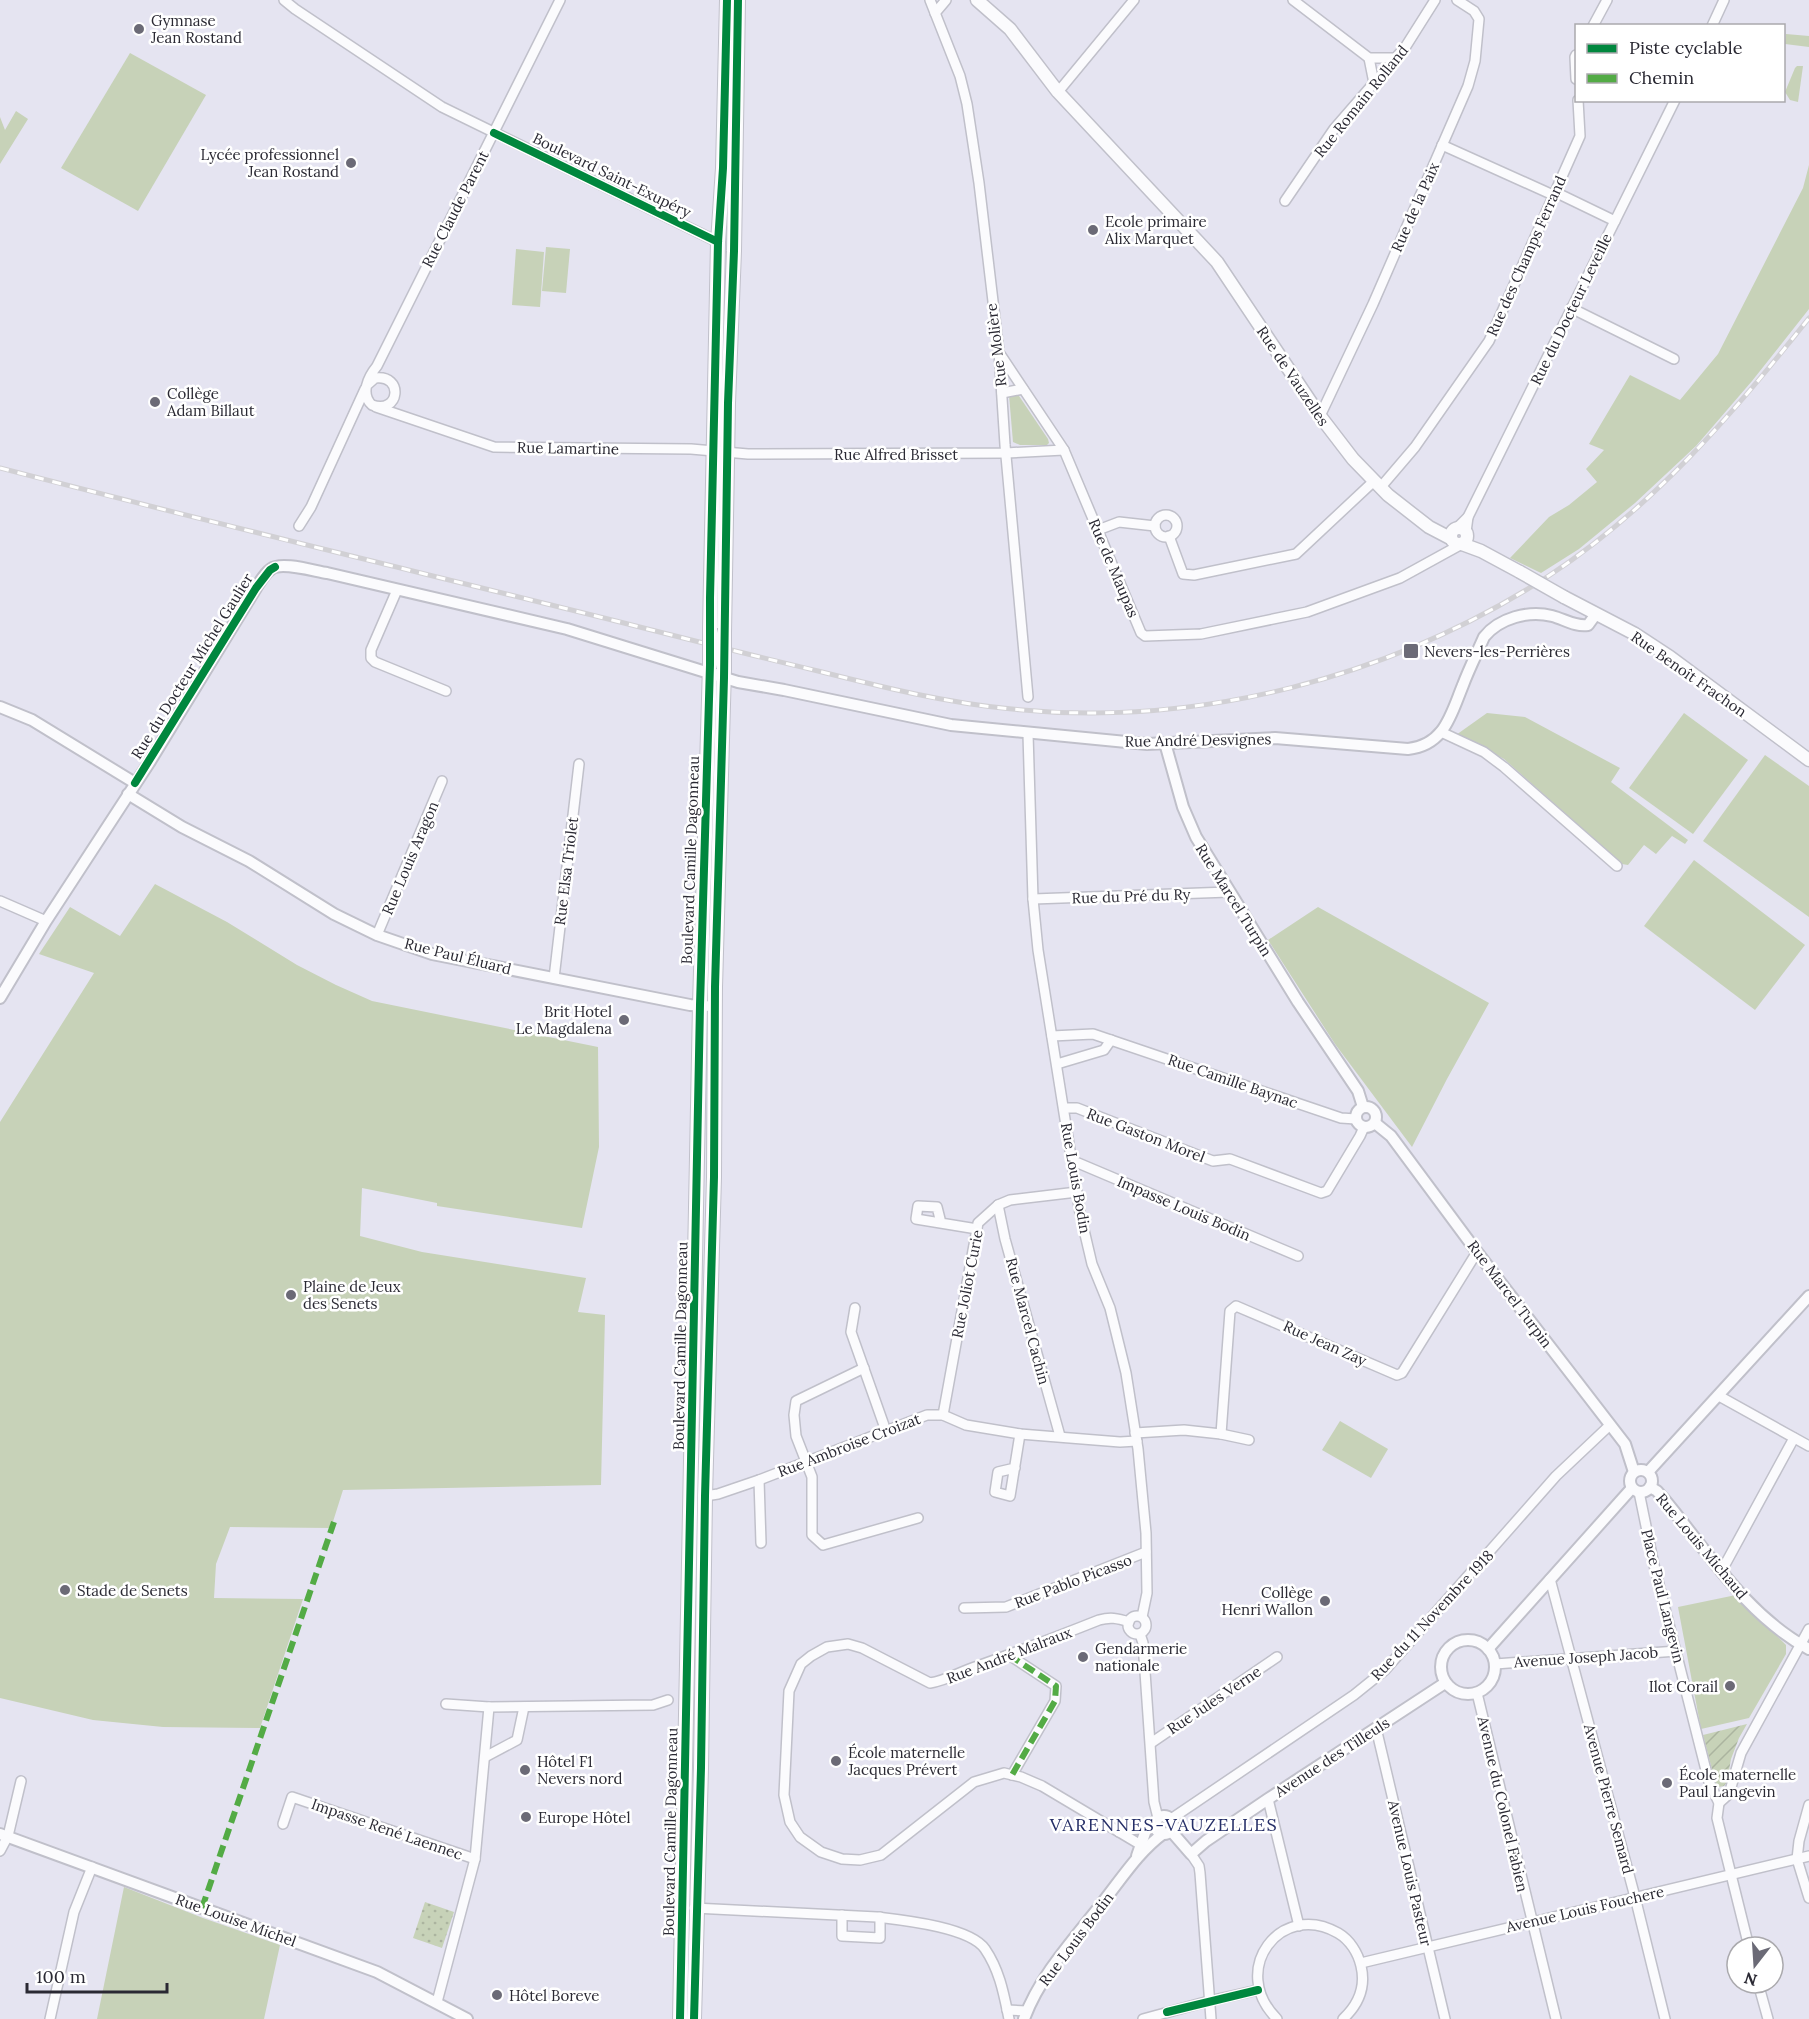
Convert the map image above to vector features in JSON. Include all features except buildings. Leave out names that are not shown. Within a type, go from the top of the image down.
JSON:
[{"type":"main road","points":[[723,383],[734,251],[726,239],[723,168],[727,0]]},
{"type":"main road","points":[[717,671],[716,630],[710,598],[721,452],[726,239],[738,0]]},
{"type":"main road","name":"Rue de Vauzelles","points":[[977,0],[1010,29],[1058,92],[1217,262],[1320,416],[1353,459],[1377,485],[1418,517],[1458,537]]},
{"type":"main road","points":[[716,630],[725,567],[721,452]]},
{"type":"main road","name":"Rue Benoît Frachon","points":[[1458,537],[1635,634],[1670,657],[1809,760]]},
{"type":"main road","name":"Boulevard Camille Dagonneau","points":[[680,2019],[700,1005],[717,671]]},
{"type":"main road","name":"Boulevard Camille Dagonneau","points":[[694,2019],[714,1186],[717,671]]},
{"type":"street","name":"Boulevard Saint-Exupéry","points":[[284,0],[442,107],[726,239]]},
{"type":"street","name":"Rue Claude Parent","points":[[299,526],[311,507],[356,411],[358,402],[560,0]]},
{"type":"street","name":"Rue Molière","points":[[930,0],[960,76],[967,104],[979,183],[999,352],[1028,697]]},
{"type":"street","points":[[935,13],[946,0]]},
{"type":"street","points":[[1058,92],[1134,0]]},
{"type":"street","points":[[1293,0],[1369,58],[1396,58]]},
{"type":"street","name":"Rue Romain Rolland","points":[[1285,201],[1334,129],[1406,46],[1435,0]]},
{"type":"street","name":"Rue de la Paix","points":[[1320,416],[1368,314],[1468,86],[1474,61],[1479,19],[1474,11],[1457,0]]},
{"type":"street","points":[[1594,24],[1607,0]]},
{"type":"street","points":[[1713,24],[1724,0]]},
{"type":"street","points":[[1369,58],[1374,83]]},
{"type":"street","name":"Rue des Champs Ferrand","points":[[1169,537],[1183,574],[1194,575],[1296,554],[1377,485],[1415,447],[1488,341],[1580,136],[1578,102]]},
{"type":"street","name":"Rue du Docteur Leveille","points":[[1458,537],[1674,102]]},
{"type":"street","points":[[1442,145],[1615,220]]},
{"type":"street","points":[[1571,308],[1674,359]]},
{"type":"street","name":"Rue de Maupas","points":[[999,352],[1064,450],[1144,636],[1201,634],[1307,612],[1400,578],[1445,553],[1458,537]]},
{"type":"street","points":[[356,411],[361,404],[373,405],[386,406],[393,400],[395,390],[388,379],[375,378],[366,386],[366,396],[373,405]]},
{"type":"street","points":[[1002,393],[1023,389]]},
{"type":"street","name":"Rue Lamartine","points":[[393,400],[413,419]]},
{"type":"street","name":"Rue Lamartine","points":[[373,405],[494,447],[691,449],[721,452]]},
{"type":"street","name":"Rue Alfred Brisset","points":[[721,452],[748,454],[1006,453],[1064,450]]},
{"type":"street","points":[[1171,515],[1178,525],[1169,537],[1159,535],[1155,526],[1160,516],[1171,515]]},
{"type":"street","points":[[1098,530],[1119,522],[1155,526]]},
{"type":"street","name":"Rue du Docteur Michel Gaulier","points":[[0,998],[256,588],[275,567],[288,566],[327,573],[567,629],[717,671]]},
{"type":"street","points":[[398,590],[371,650],[371,658],[375,663],[446,692]]},
{"type":"street","name":"Rue André Desvignes","points":[[717,671],[951,725],[1028,734],[1148,744],[1275,738],[1408,749],[1429,744],[1445,727],[1489,630],[1520,615],[1535,613],[1551,615],[1583,626],[1588,625],[1596,614]]},
{"type":"street","points":[[0,707],[32,720],[135,783]]},
{"type":"street","points":[[1441,732],[1484,752],[1504,767],[1617,866]]},
{"type":"street","name":"Rue Louis Bodin","points":[[1028,734],[1033,899],[1038,950],[1077,1192],[1092,1264],[1110,1308],[1126,1373],[1136,1437],[1148,1593],[1142,1617]]},
{"type":"street","name":"Rue Marcel Turpin","points":[[1165,743],[1183,807],[1196,837],[1298,1002],[1358,1091],[1364,1107],[1370,1107],[1375,1111],[1377,1117],[1365,1123]]},
{"type":"street","name":"Rue Elsa Triolet","points":[[554,978],[579,764]]},
{"type":"street","name":"Rue Louis Aragon","points":[[377,935],[442,781]]},
{"type":"street","name":"Rue Paul Éluard","points":[[128,794],[182,827],[249,861],[334,914],[377,935],[432,954],[715,1006]]},
{"type":"street","name":"Rue du Pré du Ry","points":[[1033,899],[1229,892]]},
{"type":"street","points":[[0,900],[46,921]]},
{"type":"street","name":"Rue Camille Baynac","points":[[1052,1036],[1093,1034],[1341,1118],[1365,1123]]},
{"type":"street","points":[[1057,1064],[1104,1050],[1111,1040]]},
{"type":"street","points":[[1364,1107],[1358,1110],[1365,1123]]},
{"type":"street","name":"Rue Gaston Morel","points":[[1064,1108],[1077,1108],[1213,1161],[1230,1159],[1321,1192],[1327,1191],[1360,1136],[1365,1123]]},
{"type":"street","name":"Rue Marcel Turpin","points":[[1365,1123],[1391,1136],[1625,1444],[1634,1472]]},
{"type":"street","name":"Impasse Louis Bodin","points":[[1071,1160],[1298,1256]]},
{"type":"street","name":"Rue Joliot Curie","points":[[943,1415],[978,1223],[998,1206],[1010,1200],[1077,1192]]},
{"type":"street","name":"Rue Marcel Cachin","points":[[998,1206],[1005,1239],[1060,1436]]},
{"type":"street","points":[[941,1223],[977,1229]]},
{"type":"street","name":"Rue Jean Zay","points":[[1221,1434],[1230,1311],[1236,1306],[1397,1375],[1402,1373],[1477,1252]]},
{"type":"street","points":[[1648,1472],[1805,1307],[1809,1296]]},
{"type":"street","points":[[855,1308],[851,1332],[886,1431]]},
{"type":"street","points":[[864,1368],[796,1401],[794,1415],[796,1436],[812,1477],[812,1535],[823,1545],[918,1518]]},
{"type":"street","points":[[1719,1396],[1809,1446]]},
{"type":"street","name":"Rue Ambroise Croizat","points":[[705,1496],[759,1480],[927,1415],[943,1415]]},
{"type":"street","points":[[943,1415],[966,1425],[1020,1434],[1120,1442],[1136,1437],[1184,1430],[1249,1440]]},
{"type":"street","name":"Rue du 11 Novembre 1918","points":[[1169,1828],[1354,1695],[1385,1670],[1556,1476],[1610,1425]]},
{"type":"street","points":[[1015,1468],[1020,1434]]},
{"type":"street","points":[[1721,1572],[1794,1438]]},
{"type":"street","points":[[1642,1470],[1648,1472],[1652,1479],[1650,1487],[1645,1491],[1635,1490],[1630,1479],[1634,1472],[1642,1470]]},
{"type":"street","points":[[759,1480],[761,1543]]},
{"type":"street","name":"Rue Louis Michaud","points":[[1650,1487],[1657,1491],[1721,1572],[1764,1616],[1805,1646]]},
{"type":"street","points":[[1488,1649],[1550,1579],[1635,1490]]},
{"type":"street","name":"Place Paul Langevin","points":[[1635,1490],[1709,1782],[1719,1803],[1717,1818],[1746,1935]]},
{"type":"street","name":"Rue Pablo Picasso","points":[[964,1608],[1006,1607],[1146,1552]]},
{"type":"street","name":"Avenue Pierre Semard","points":[[1550,1579],[1635,1897],[1665,2019]]},
{"type":"street","points":[[1134,1616],[1142,1617],[1147,1624],[1145,1630],[1140,1634],[1132,1632],[1128,1622],[1134,1616]]},
{"type":"street","name":"Rue André Malraux","points":[[1128,1622],[1109,1617],[1009,1656],[975,1666],[942,1681],[930,1683],[862,1648],[848,1644],[827,1647],[801,1664],[789,1691],[784,1795],[790,1822],[800,1838],[821,1852],[842,1859],[860,1860],[881,1855],[974,1782],[1004,1773],[1042,1786],[1141,1845]]},
{"type":"street","points":[[1719,1803],[1729,1794],[1742,1753],[1805,1646],[1809,1629]]},
{"type":"street","name":"Rue Louis Bodin","points":[[1135,1862],[1141,1845],[1154,1822],[1151,1743],[1143,1643],[1140,1634]]},
{"type":"street","points":[[1463,1640],[1473,1640],[1488,1649],[1495,1664],[1491,1682],[1485,1689],[1468,1695],[1459,1693],[1445,1683],[1440,1665],[1447,1648],[1463,1640]]},
{"type":"street","name":"Avenue Joseph Jacob","points":[[1495,1664],[1677,1651]]},
{"type":"street","points":[[1009,1656],[1056,1686],[1055,1701],[1012,1775]]},
{"type":"street","name":"Rue Jules Verne","points":[[1151,1743],[1277,1657]]},
{"type":"street","name":"Avenue des Tilleuls","points":[[1191,1854],[1206,1841],[1268,1799],[1445,1683]]},
{"type":"street","name":"Avenue du Colonel Fabien","points":[[1477,1693],[1556,2019]]},
{"type":"street","points":[[446,1704],[489,1707],[653,1705],[668,1700]]},
{"type":"street","points":[[437,2002],[475,1859],[489,1707]]},
{"type":"street","points":[[485,1757],[517,1740],[524,1707]]},
{"type":"street","name":"Avenue Louis Pasteur","points":[[1376,1728],[1445,2019]]},
{"type":"street","points":[[0,1851],[21,1781]]},
{"type":"street","name":"Impasse René Laennec","points":[[283,1824],[292,1797],[475,1859]]},
{"type":"street","points":[[1268,1799],[1299,1926]]},
{"type":"street","points":[[1809,1805],[1799,1841],[1797,1859],[1809,1898]]},
{"type":"street","points":[[1119,1832],[1154,1822],[1163,1816],[1169,1828],[1198,1866],[1211,2019]]},
{"type":"street","points":[[1154,1822],[1157,1830],[1169,1828]]},
{"type":"street","name":"Rue Louis Bodin","points":[[1025,2015],[1059,1959],[1150,1843],[1169,1828]]},
{"type":"street","name":"Rue Louise Michel","points":[[4,1835],[377,1972],[467,2019]]},
{"type":"street","name":"Avenue Louis Fouchere","points":[[1361,1963],[1809,1856]]},
{"type":"street","points":[[50,2019],[74,1912],[92,1867]]},
{"type":"street","points":[[682,1908],[880,1917],[950,1929],[984,1947],[999,1976],[1008,2015],[1025,2015]]},
{"type":"street","points":[[842,1915],[842,1936],[880,1938],[880,1917]]},
{"type":"street","points":[[1277,2019],[1265,2006],[1258,1990],[1257,1972],[1264,1951],[1274,1939],[1287,1930],[1299,1926],[1316,1925],[1330,1928],[1342,1935],[1352,1945],[1361,1963],[1363,1975],[1361,1993],[1353,2009],[1343,2019]]},
{"type":"street","points":[[1143,2019],[1258,1990]]},
{"type":"street","points":[[1761,1995],[1768,2019]]},
{"type":"green space","points":[[1786,34],[1809,36],[1809,47],[1785,44]]},
{"type":"green space","points":[[130,53],[206,95],[138,211],[61,168]]},
{"type":"green space","points":[[1797,66],[1803,66],[1798,102],[1790,100],[1785,92]]},
{"type":"green space","points":[[16,111],[28,119],[0,164],[0,117],[5,130]]},
{"type":"green space","points":[[1809,165],[1809,309],[1752,381],[1696,446],[1635,503],[1579,549],[1541,573],[1510,558],[1549,517],[1569,505],[1597,482],[1586,469],[1604,450],[1589,444],[1630,375],[1680,400],[1718,354],[1803,188]]},
{"type":"green space","points":[[546,247],[570,249],[566,293],[542,291]]},
{"type":"green space","points":[[516,249],[544,252],[540,307],[512,305]]},
{"type":"green space","points":[[1017,393],[1048,439],[1047,445],[1020,445],[1013,442],[1009,395]]},
{"type":"green space","points":[[1487,713],[1525,717],[1620,768],[1611,782],[1688,840],[1685,844],[1672,836],[1656,854],[1644,845],[1628,865],[1622,864],[1504,759],[1456,735]]},
{"type":"green space","points":[[1684,713],[1748,760],[1693,834],[1629,788]]},
{"type":"green space","points":[[1765,755],[1809,786],[1809,917],[1703,841]]},
{"type":"green space","points":[[1694,860],[1805,945],[1755,1010],[1644,926]]},
{"type":"green space","name":"Plaine de Jeux des Senets","points":[[155,884],[227,922],[297,965],[372,1001],[598,1047],[599,1147],[582,1228],[437,1206],[437,1203],[362,1188],[360,1236],[422,1252],[586,1278],[578,1312],[605,1315],[601,1485],[343,1490],[331,1528],[230,1527],[216,1564],[214,1598],[303,1599],[260,1728],[163,1727],[93,1720],[0,1698],[0,1122],[94,973],[39,954],[70,907],[120,936]]},
{"type":"green space","points":[[1318,907],[1489,1003],[1412,1147],[1335,1044],[1268,940]]},
{"type":"green space","points":[[1340,1421],[1388,1449],[1371,1478],[1322,1450]]},
{"type":"green space","name":"Ilot Corail","points":[[1736,1595],[1786,1645],[1786,1654],[1749,1718],[1701,1729],[1678,1607]]},
{"type":"green space","points":[[1747,1724],[1731,1759],[1727,1782],[1724,1786],[1719,1787],[1716,1785],[1703,1735]]},
{"type":"green space","points":[[124,1887],[280,1945],[264,2019],[97,2019]]},
{"type":"green space","points":[[425,1902],[454,1912],[442,1948],[413,1938]]},
{"type":"railway","points":[[0,468],[914,694],[1012,709],[1082,713],[1153,710],[1223,702],[1292,687],[1360,667],[1426,642],[1489,611],[1550,575],[1623,520],[1690,457],[1751,389],[1809,318]]},
{"type":"marked path","points":[[202,1908],[335,1519]]},
{"type":"marked path","points":[[1009,1655],[1056,1686],[1055,1701],[1012,1775]]},
{"type":"cycle path","points":[[680,2019],[700,1005],[710,665],[718,242],[723,168],[727,0]]},
{"type":"cycle path","points":[[694,2019],[738,0]]},
{"type":"cycle path","points":[[494,133],[718,242]]},
{"type":"cycle path","points":[[135,783],[256,588],[275,567]]},
{"type":"cycle path","points":[[1167,2012],[1258,1990]]},
{"type":"place","name":"Gymnase Jean Rostand","points":[[139,29]]},
{"type":"place","name":"Lycée professionnel Jean Rostand","points":[[351,163]]},
{"type":"place","name":"Ecole primaire Alix Marquet","points":[[1093,230]]},
{"type":"place","name":"Collège Adam Billaut","points":[[155,402]]},
{"type":"place","name":"Nevers-les-Perrières","points":[[1411,651]]},
{"type":"place","name":"Brit Hotel Le Magdalena","points":[[624,1020]]},
{"type":"place","name":"Plaine de Jeux des Senets","points":[[291,1295]]},
{"type":"place","name":"Stade de Senets","points":[[65,1590]]},
{"type":"place","name":"Collège Henri Wallon","points":[[1325,1601]]},
{"type":"place","name":"Gendarmerie nationale","points":[[1083,1657]]},
{"type":"place","name":"Ilot Corail","points":[[1730,1686]]},
{"type":"place","name":"École maternelle Jacques Prévert","points":[[836,1761]]},
{"type":"place","name":"Hôtel F1 Nevers nord","points":[[525,1770]]},
{"type":"place","name":"École maternelle Paul Langevin","points":[[1667,1783]]},
{"type":"place","name":"Europe Hôtel","points":[[526,1817]]},
{"type":"place","name":"Hôtel Boreve","points":[[497,1995]]},
{"type":"district","name":"VARENNES-VAUZELLES","points":[[1164,1824]]}]
